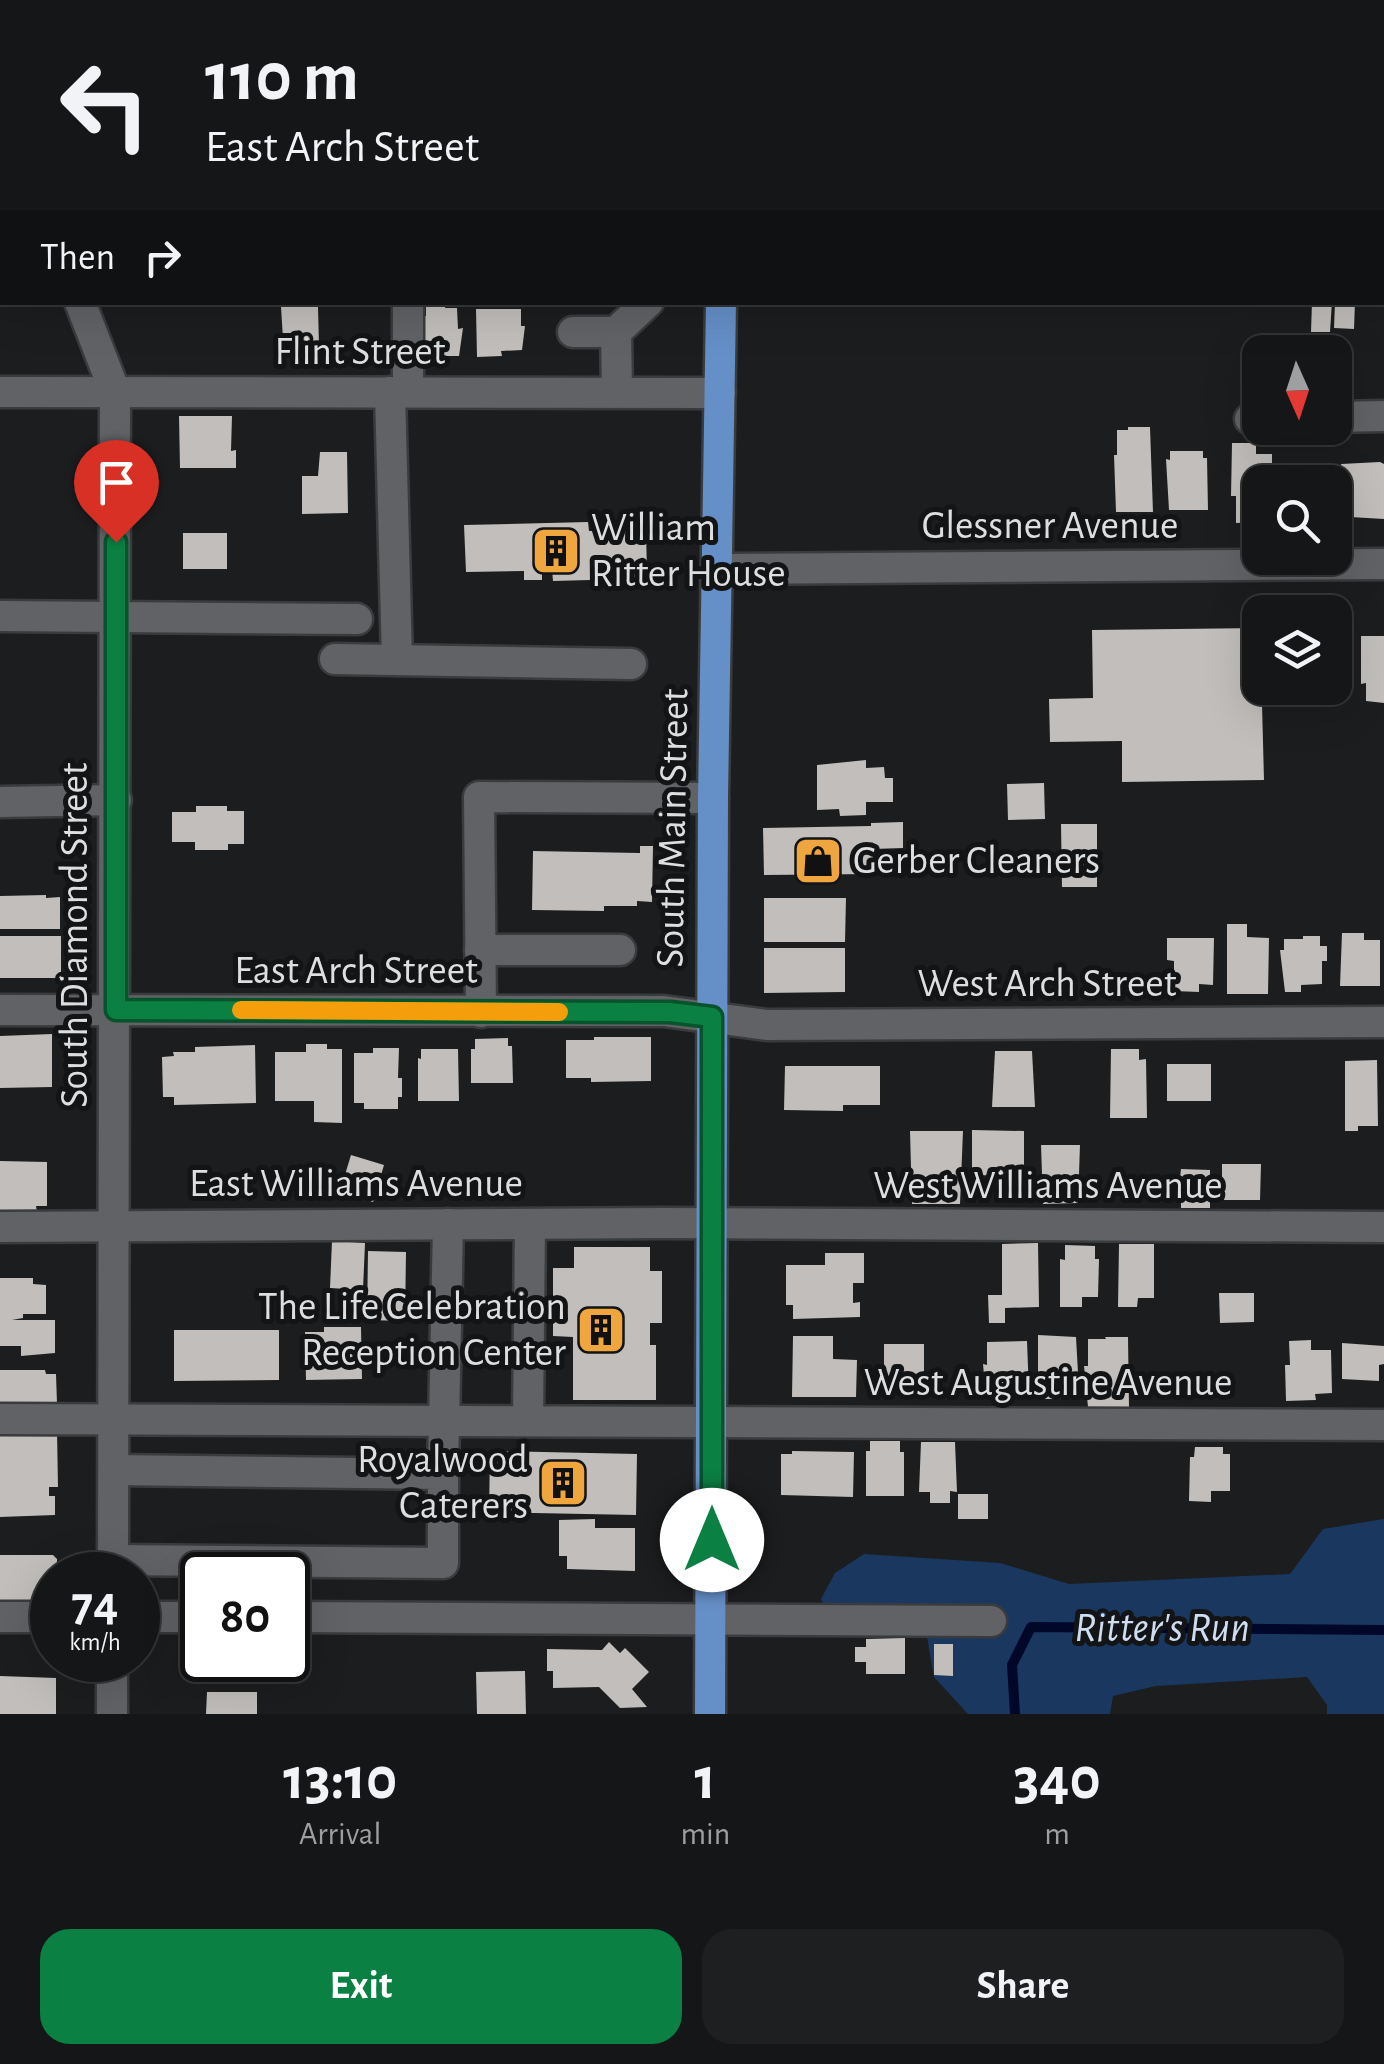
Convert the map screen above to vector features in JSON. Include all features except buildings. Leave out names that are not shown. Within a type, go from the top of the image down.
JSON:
[{"type":"highway","name":"South Main Street","points":[[710,1714],[713,798],[721,305]]},
{"type":"street","name":"South Diamond Street","points":[[81,305],[115,392],[113,1552]]},
{"type":"street","points":[[396,660],[399,392],[408,305]]},
{"type":"street","points":[[573,332],[616,332],[645,305]]},
{"type":"street","points":[[616,332],[617,392]]},
{"type":"street","name":"Flint Street","points":[[0,392],[720,392]]},
{"type":"street","points":[[1352,417],[1384,416]]},
{"type":"street","name":"Glessner Avenue","points":[[717,569],[1384,564]]},
{"type":"street","points":[[0,616],[357,620]]},
{"type":"street","points":[[335,659],[631,664]]},
{"type":"street","points":[[481,1012],[480,797],[713,798]]},
{"type":"street","points":[[0,802],[116,800]]},
{"type":"street","points":[[480,950],[620,950]]},
{"type":"street","name":"East Arch Street","points":[[0,1010],[670,1012],[712,1017]]},
{"type":"street","name":"West Arch Street","points":[[712,1017],[768,1025],[1384,1022]]},
{"type":"street","points":[[160,1566],[443,1563],[448,1224]]},
{"type":"street","points":[[528,1421],[530,1224]]},
{"type":"street","name":"East Williams Avenue","points":[[0,1226],[712,1226]]},
{"type":"street","name":"West Williams Avenue","points":[[712,1226],[1384,1227]]},
{"type":"street","name":"West Augustine Avenue","points":[[0,1418],[1384,1425]]},
{"type":"street","points":[[114,1470],[443,1474]]},
{"type":"street","points":[[0,1617],[30,1617]]},
{"type":"street","points":[[310,1618],[991,1621]]},
{"type":"street","points":[[112,1682],[112,1714]]},
{"type":"shaded area","points":[[1384,1519],[1384,1714],[1327,1714],[1327,1705],[1307,1677],[1156,1686],[1113,1696],[1110,1714],[968,1714],[934,1677],[922,1608],[825,1607],[821,1599],[835,1573],[864,1554],[1000,1563],[1069,1584],[1290,1574],[1323,1529]]},
{"type":"waterway","name":"Ritter's Run","points":[[1015,1714],[1012,1665],[1031,1627],[1384,1630]]},
{"type":"slow traffic","points":[[241,1010],[559,1012]]},
{"type":"place","name":"William Ritter House","points":[[556,551]]},
{"type":"place","name":"Gerber Cleaners","points":[[818,861]]},
{"type":"place","name":"The Life Celebration Reception Center","points":[[601,1330]]},
{"type":"place","name":"Royalwood Caterers","points":[[563,1483]]},
{"type":"route","points":[[116,542],[116,1010],[670,1012],[712,1017],[712,1540]]}]
